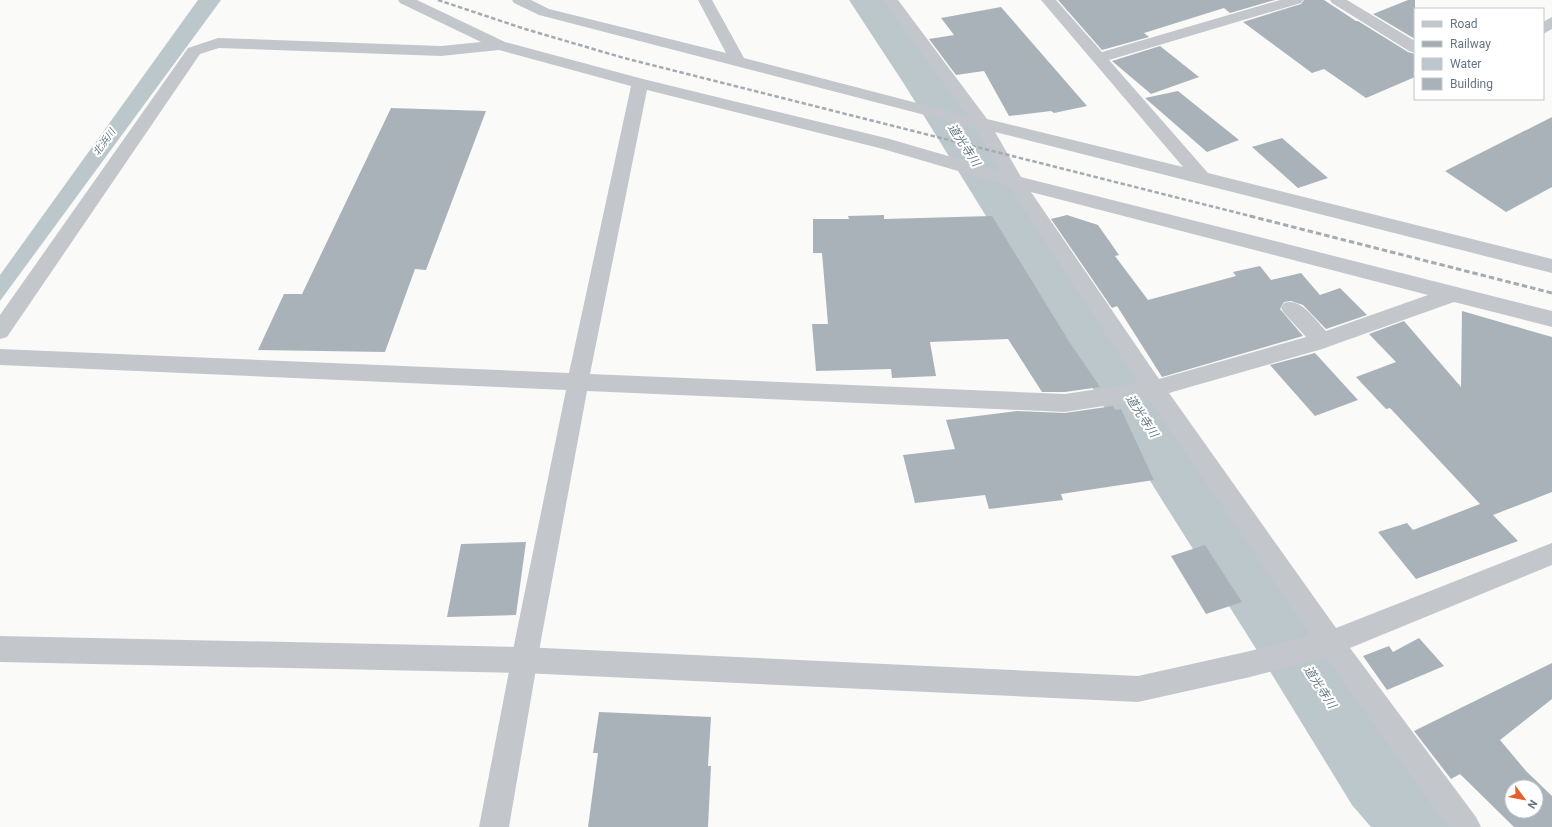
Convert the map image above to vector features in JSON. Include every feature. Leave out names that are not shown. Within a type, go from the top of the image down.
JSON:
[{"type":"street","points":[[405,0],[499,45],[640,83],[878,142],[1014,182],[1552,319]]},
{"type":"street","points":[[519,0],[544,12],[975,122],[1552,266]]},
{"type":"street","points":[[705,0],[738,61]]},
{"type":"street","points":[[890,0],[975,122],[1152,390],[1330,644],[1466,827]]},
{"type":"street","points":[[1048,0],[1202,178]]},
{"type":"street","points":[[1098,58],[1296,0]]},
{"type":"street","points":[[1337,0],[1414,47]]},
{"type":"street","points":[[1544,28],[1552,22]]},
{"type":"street","points":[[0,331],[194,51],[218,43],[441,51],[499,45]]},
{"type":"street","points":[[494,827],[523,660],[577,382],[640,83]]},
{"type":"street","points":[[0,357],[1065,403],[1152,390],[1322,341],[1453,294]]},
{"type":"street","points":[[1291,308],[1322,341]]},
{"type":"street","points":[[0,649],[523,660],[1138,689],[1250,664],[1330,644],[1552,554]]},
{"type":"water","name":"北浜川","points":[[198,0],[221,0],[0,301],[0,275]]},
{"type":"building","points":[[1058,0],[1275,0],[1230,13],[1224,8],[1144,33],[1149,37],[1102,50]]},
{"type":"building","points":[[1304,0],[1324,0],[1356,21],[1408,52],[1414,54],[1414,77],[1366,98],[1324,69],[1312,73],[1243,22],[1301,4]]},
{"type":"building","points":[[1408,0],[1415,0],[1414,38],[1373,14]]},
{"type":"building","points":[[1001,7],[1087,106],[1054,113],[1051,111],[1009,116],[984,71],[956,75],[929,39],[954,35],[941,18]]},
{"type":"building","points":[[1160,46],[1199,77],[1151,94],[1112,61]]},
{"type":"building","points":[[1178,91],[1239,140],[1207,152],[1145,98]]},
{"type":"building","points":[[391,108],[486,111],[426,270],[415,269],[385,352],[258,350],[284,294],[302,294]]},
{"type":"building","points":[[1552,117],[1552,187],[1506,212],[1445,171]]},
{"type":"building","points":[[1282,138],[1328,178],[1298,188],[1252,147]]},
{"type":"building","points":[[884,215],[884,219],[992,216],[1070,343],[1100,387],[1065,392],[1042,392],[1008,339],[930,342],[936,376],[892,378],[891,369],[816,371],[812,324],[828,324],[822,253],[813,253],[813,219],[849,219],[848,216]]},
{"type":"building","points":[[1067,215],[1098,225],[1119,255],[1115,256],[1148,300],[1236,276],[1233,272],[1260,266],[1271,280],[1301,273],[1320,295],[1340,288],[1367,315],[1326,329],[1303,305],[1291,301],[1284,302],[1280,309],[1303,336],[1162,377],[1117,306],[1112,308],[1051,219]]},
{"type":"building","points":[[1462,311],[1552,337],[1552,492],[1493,515],[1518,541],[1416,579],[1378,532],[1407,523],[1413,530],[1480,504],[1390,408],[1386,409],[1356,377],[1396,362],[1369,334],[1404,321],[1461,387]]},
{"type":"building","points":[[1315,353],[1358,400],[1315,416],[1270,365]]},
{"type":"building","points":[[1113,406],[1115,410],[1121,409],[1154,480],[1061,494],[1063,500],[989,509],[985,495],[915,503],[903,455],[955,449],[946,420],[1017,411],[1065,413]]},
{"type":"building","points":[[526,542],[516,615],[447,617],[461,544]]},
{"type":"building","points":[[1205,545],[1242,602],[1206,614],[1171,556]]},
{"type":"building","points":[[1419,638],[1444,666],[1387,690],[1363,656],[1389,646],[1393,652]]},
{"type":"building","points":[[1552,663],[1552,699],[1500,740],[1534,779],[1504,779],[1504,817],[1460,774],[1451,779],[1414,731]]},
{"type":"building","points":[[599,712],[711,717],[708,766],[711,766],[708,827],[588,827],[598,753],[593,753]]},
{"type":"building","points":[[1544,788],[1552,796],[1552,827],[1514,827],[1506,819],[1544,819]]},
{"type":"waterway","name":"道光寺川","points":[[869,0],[928,87],[1184,481],[1290,639],[1379,778],[1421,827]]},
{"type":"railway","points":[[438,0],[525,29],[624,58],[1254,217]]},
{"type":"railway","points":[[1250,216],[1552,293]]}]
